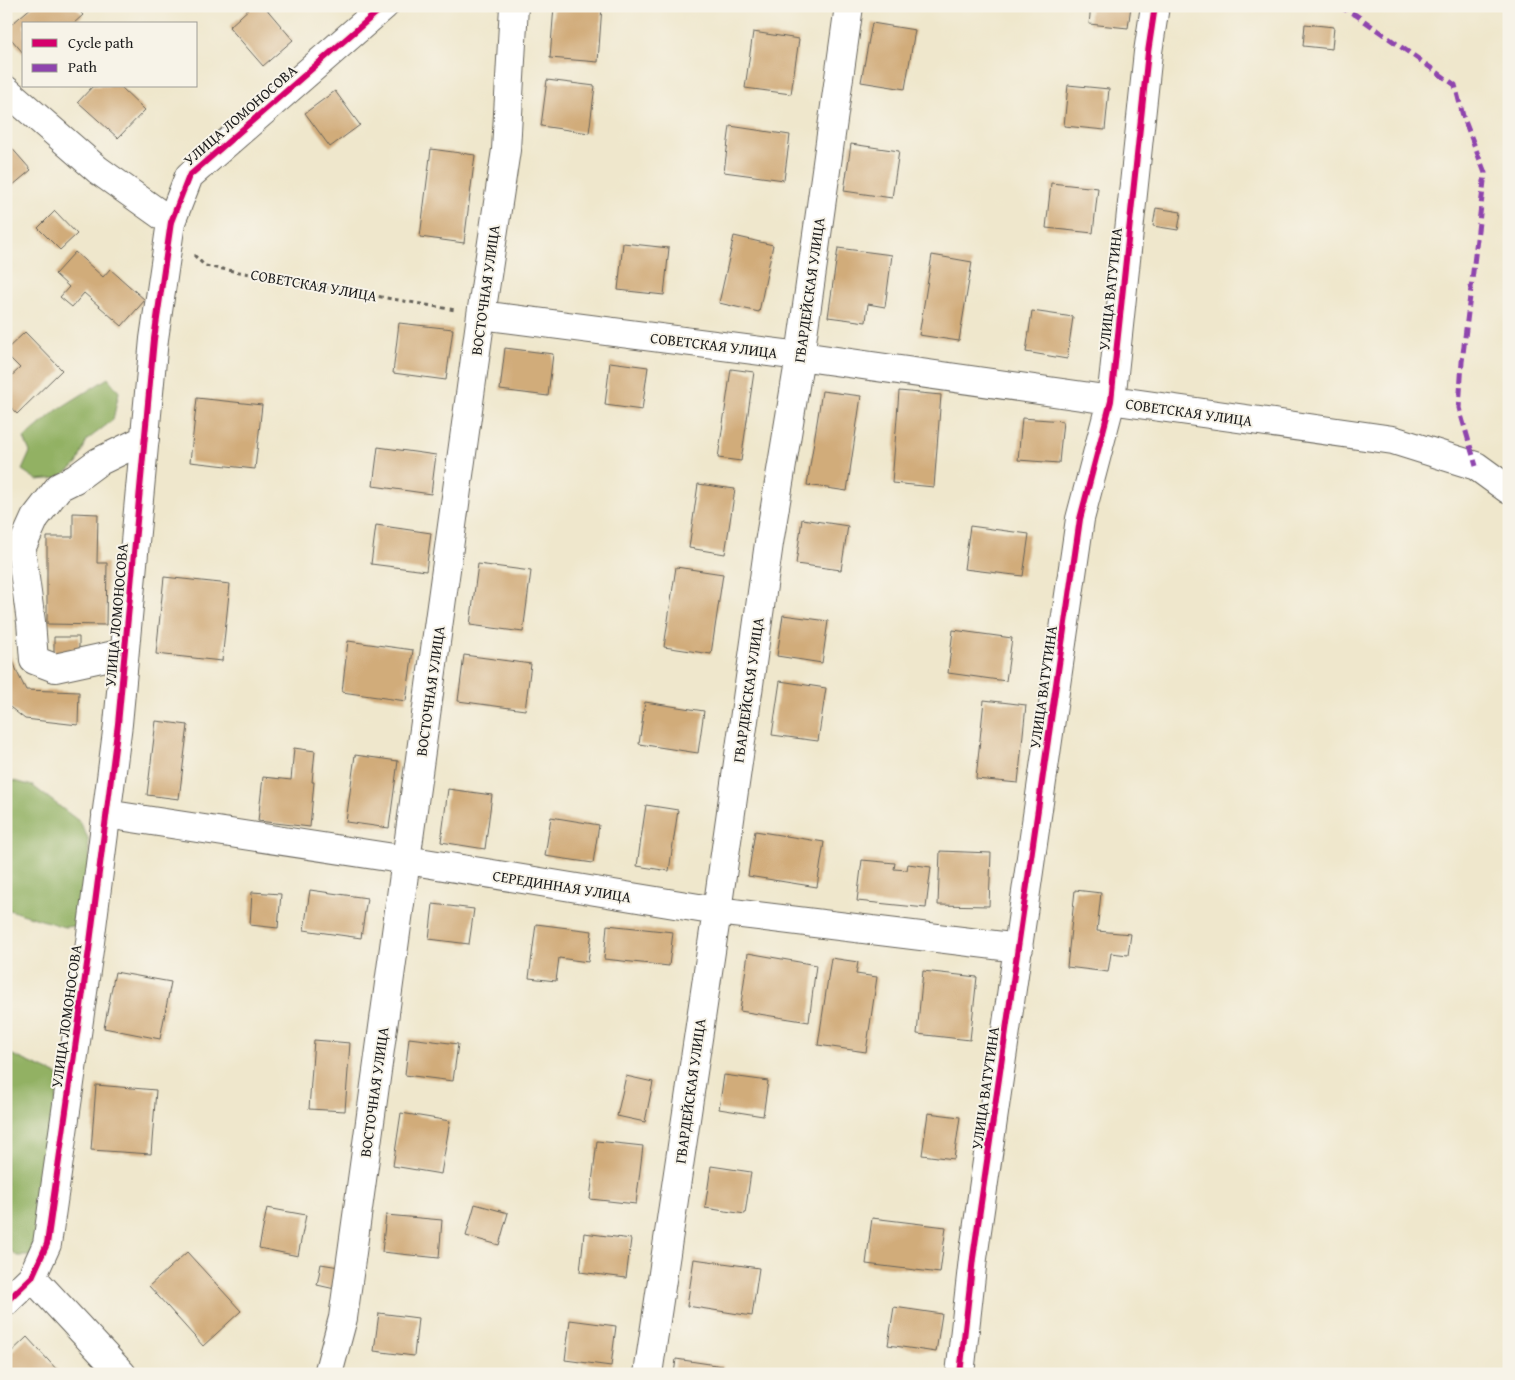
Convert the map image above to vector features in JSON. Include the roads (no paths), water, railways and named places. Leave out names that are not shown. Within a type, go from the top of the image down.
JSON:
[{"type":"street","name":"УЛИЦА ЛОМОНОСОВА","points":[[6,1302],[32,1277],[47,1244],[118,724],[154,339],[171,222],[188,176],[384,6]]},
{"type":"street","name":"ВОСТОЧНАЯ УЛИЦА","points":[[328,1374],[343,1318],[506,150],[514,6]]},
{"type":"street","name":"ГВАРДЕЙСКАЯ УЛИЦА","points":[[648,1374],[717,911],[769,543],[800,356],[849,6]]},
{"type":"street","name":"УЛИЦА ВАТУТИНА","points":[[960,1374],[972,1258],[1019,948],[1080,519],[1111,401],[1148,52],[1155,6]]},
{"type":"street","points":[[6,90],[98,170],[171,222]]},
{"type":"street","name":"СОВЕТСКАЯ УЛИЦА","points":[[482,315],[800,356],[1393,440],[1476,466],[1509,490]]},
{"type":"street","points":[[124,653],[55,668],[34,660],[21,549],[36,518],[59,487],[75,479],[98,462],[145,439]]},
{"type":"street","name":"СЕРЕДИННАЯ УЛИЦА","points":[[106,814],[407,860],[717,911],[1019,948]]},
{"type":"street","points":[[32,1277],[122,1374]]}]
